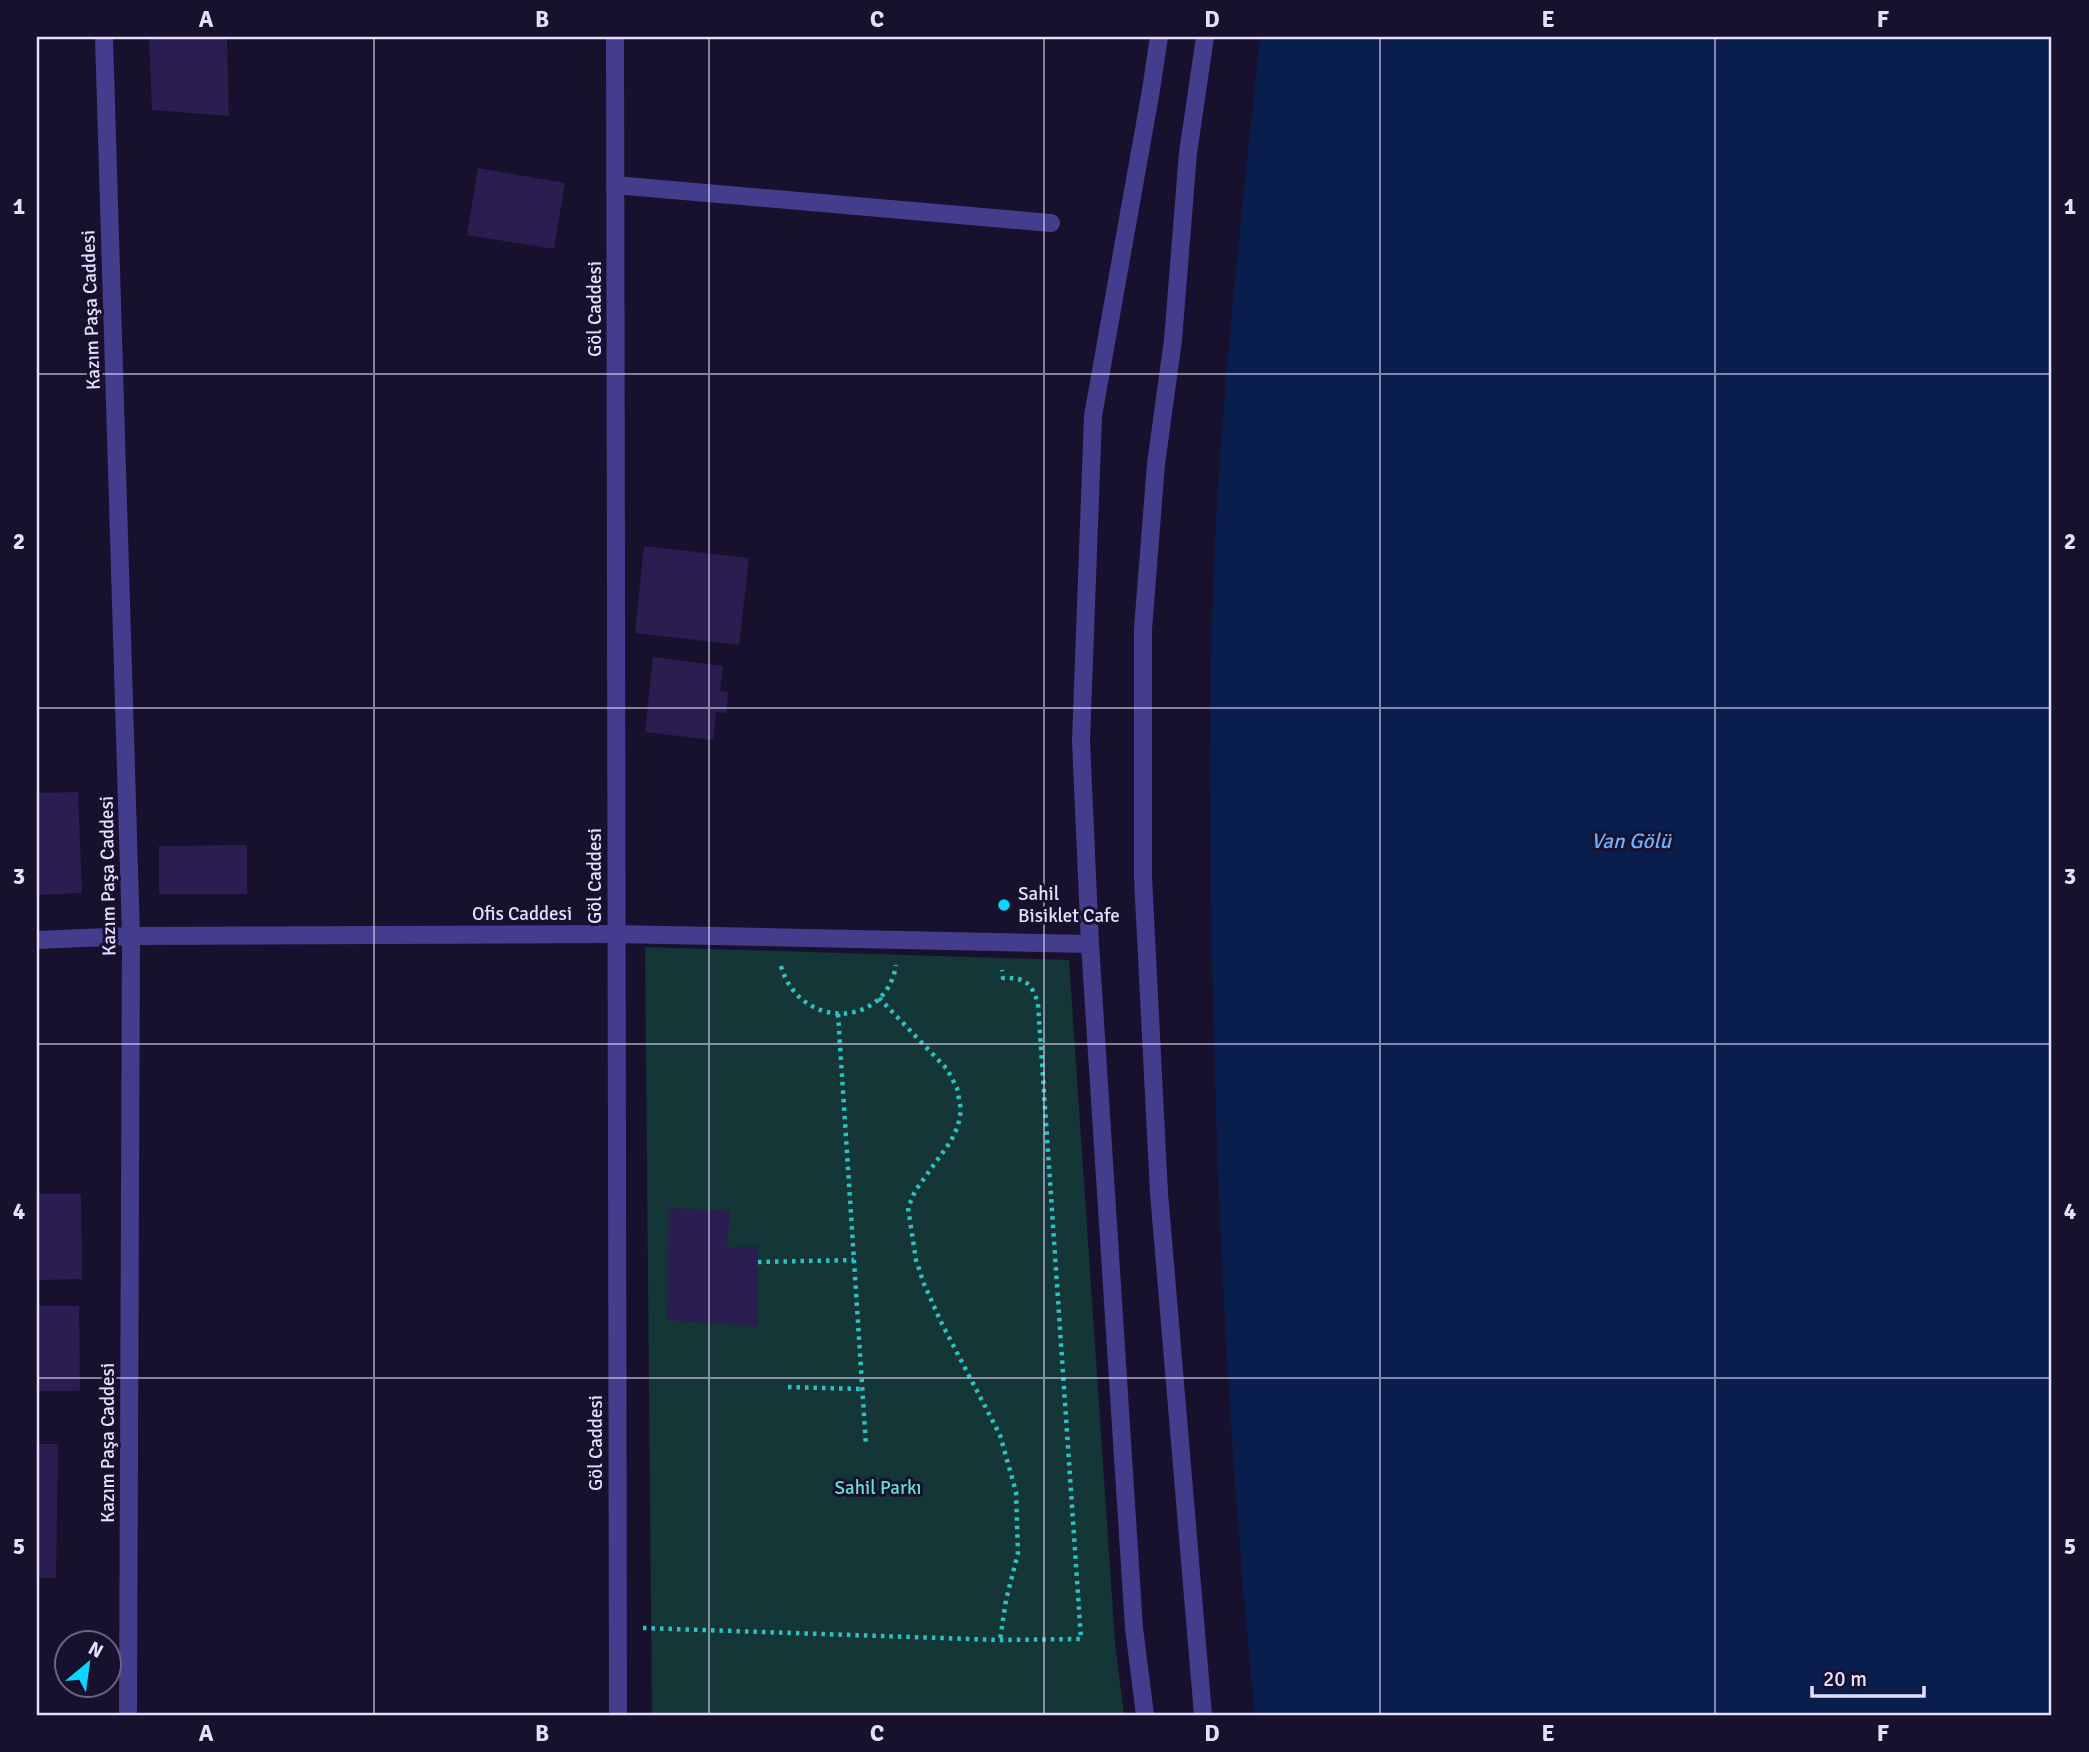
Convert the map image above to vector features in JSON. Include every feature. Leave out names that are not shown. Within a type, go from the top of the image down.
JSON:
[{"type":"street","name":"Kazım Paşa Caddesi","points":[[104,37],[131,936],[128,1715]]},
{"type":"street","name":"Göl Caddesi","points":[[615,37],[618,1715]]},
{"type":"street","points":[[1145,1715],[1133,1628],[1090,944],[1081,741],[1093,416],[1149,103],[1158,37]]},
{"type":"street","points":[[1203,1715],[1159,1193],[1143,878],[1143,629],[1156,464],[1173,340],[1188,153],[1205,37]]},
{"type":"street","points":[[615,185],[1051,223]]},
{"type":"street","name":"Ofis Caddesi","points":[[37,940],[131,936],[616,934],[1090,944]]},
{"type":"path","points":[[782,937],[781,965],[788,985],[811,1007],[838,1014],[860,1010],[879,998],[895,971],[895,941]]},
{"type":"path","points":[[618,1627],[1000,1640],[1081,1639],[1038,1004],[1034,989],[1028,981],[1021,978],[1003,978],[1000,942]]},
{"type":"path","points":[[879,998],[947,1069],[957,1088],[961,1110],[958,1126],[951,1141],[915,1191],[908,1208],[916,1260],[924,1283],[941,1322],[1000,1435],[1016,1492],[1018,1553],[1006,1600],[1000,1640]]},
{"type":"path","points":[[838,1014],[866,1446]]},
{"type":"path","points":[[758,1262],[854,1259]]},
{"type":"path","points":[[788,1387],[862,1389]]},
{"type":"green space","name":"Sahil Parkı","points":[[645,947],[1069,960],[1115,1642],[1124,1715],[652,1715]]},
{"type":"water","name":"Van Gölü","points":[[1260,37],[2052,37],[2052,1715],[1255,1715],[1232,1447],[1222,1267],[1213,998],[1210,729],[1217,501],[1233,302]]},
{"type":"building","points":[[149,37],[227,37],[229,116],[152,110]]},
{"type":"building","points":[[478,168],[565,183],[554,249],[467,235]]},
{"type":"building","points":[[644,546],[749,558],[739,645],[635,633]]},
{"type":"building","points":[[653,657],[723,666],[720,691],[728,692],[726,713],[716,712],[713,740],[645,732]]},
{"type":"building","points":[[78,792],[82,893],[37,895],[37,793]]},
{"type":"building","points":[[247,845],[247,894],[159,894],[159,846]]},
{"type":"building","points":[[37,1194],[81,1194],[82,1279],[37,1280]]},
{"type":"building","points":[[669,1208],[730,1211],[727,1248],[758,1246],[758,1326],[667,1320]]},
{"type":"building","points":[[37,1306],[79,1306],[80,1391],[37,1391]]},
{"type":"building","points":[[37,1444],[58,1444],[56,1578],[37,1578]]},
{"type":"place","name":"Sahil Bisiklet Cafe","points":[[1004,905]]}]
